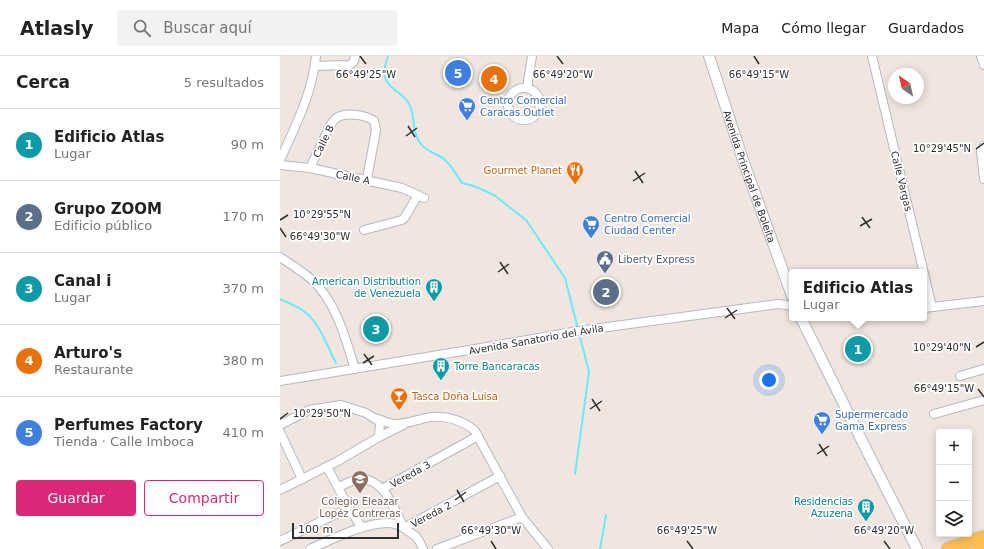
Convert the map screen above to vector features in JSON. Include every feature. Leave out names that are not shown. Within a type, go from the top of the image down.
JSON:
[{"type":"main road","points":[[948,549],[984,537]]},
{"type":"main road","points":[[980,549],[984,548]]},
{"type":"street","points":[[280,160],[304,108],[312,84],[316,56]]},
{"type":"street","points":[[315,66],[350,65],[355,56]]},
{"type":"street","points":[[527,88],[532,56]]},
{"type":"street","name":"Avenida Principal de Boleíta","points":[[709,56],[743,160],[789,288]]},
{"type":"street","name":"Calle Vargas","points":[[872,56],[920,269]]},
{"type":"street","points":[[981,56],[984,65]]},
{"type":"street","name":"Calle B","points":[[310,168],[334,120],[339,116],[345,115],[365,116],[374,121],[376,130],[367,180]]},
{"type":"street","points":[[984,146],[981,151],[984,179]]},
{"type":"street","name":"Calle A","points":[[280,165],[310,168],[367,180],[402,188],[421,197],[402,220],[364,230]]},
{"type":"street","points":[[280,256],[319,286],[328,299],[339,319],[355,369]]},
{"type":"street","points":[[928,307],[984,301]]},
{"type":"street","name":"Avenida Sanatorio del Ávila","points":[[280,382],[578,331],[778,304],[789,306]]},
{"type":"street","points":[[802,321],[917,549]]},
{"type":"street","points":[[960,376],[984,369]]},
{"type":"street","points":[[934,414],[984,400]]},
{"type":"street","points":[[280,425],[309,410],[341,405],[366,412],[380,422],[379,437]]},
{"type":"street","points":[[375,418],[394,424],[408,423],[433,417],[459,420],[469,425],[478,436],[522,517],[548,549]]},
{"type":"street","points":[[280,490],[408,423]]},
{"type":"street","points":[[280,432],[302,479]]},
{"type":"street","name":"Vereda 3","points":[[339,487],[362,479],[367,480],[382,489],[478,436]]},
{"type":"street","points":[[327,466],[349,508],[362,528]]},
{"type":"street","name":"Vereda 2","points":[[404,528],[500,476]]},
{"type":"street","name":"Vereda 2","points":[[382,489],[395,507],[404,528]]},
{"type":"street","points":[[280,541],[349,508]]},
{"type":"street","points":[[437,549],[522,517]]},
{"type":"street","name":"Vereda 2","points":[[310,549],[362,528],[386,523],[396,524],[404,528],[418,538],[423,549]]},
{"type":"waterway","points":[[388,56],[384,75],[389,85],[407,100],[411,109],[418,140],[426,149],[447,161],[462,183],[474,186],[494,195],[526,220],[565,278],[578,329]]},
{"type":"waterway","points":[[280,299],[299,308],[310,317],[323,336],[336,363]]},
{"type":"waterway","points":[[575,474],[589,372],[579,333]]},
{"type":"waterway","points":[[600,549],[606,515]]},
{"type":"place","name":"Perfumes Factory","points":[[458,73]]},
{"type":"place","name":"Arturo's","points":[[494,79]]},
{"type":"place","name":"Centro Comercial Caracas Outlet","points":[[467,121]]},
{"type":"place","name":"Gourmet Planet","points":[[575,185]]},
{"type":"place","name":"Centro Comercial Ciudad Center","points":[[591,239]]},
{"type":"place","name":"Liberty Express","points":[[605,274]]},
{"type":"place","name":"Grupo ZOOM","points":[[606,292]]},
{"type":"place","name":"American Distribution de Venezuela","points":[[434,302]]},
{"type":"place","name":"Canal i","points":[[376,329]]},
{"type":"place","name":"Edificio Atlas","points":[[858,349]]},
{"type":"place","name":"Torre Bancaracas","points":[[441,381]]},
{"type":"place","name":"Tasca Doña Luisa","points":[[399,411]]},
{"type":"place","name":"Supermercado Gama Express","points":[[822,435]]},
{"type":"place","name":"Colegio Eleazar Lopéz Contreras","points":[[360,494]]},
{"type":"place","name":"Residencias Azuzena","points":[[866,522]]}]
